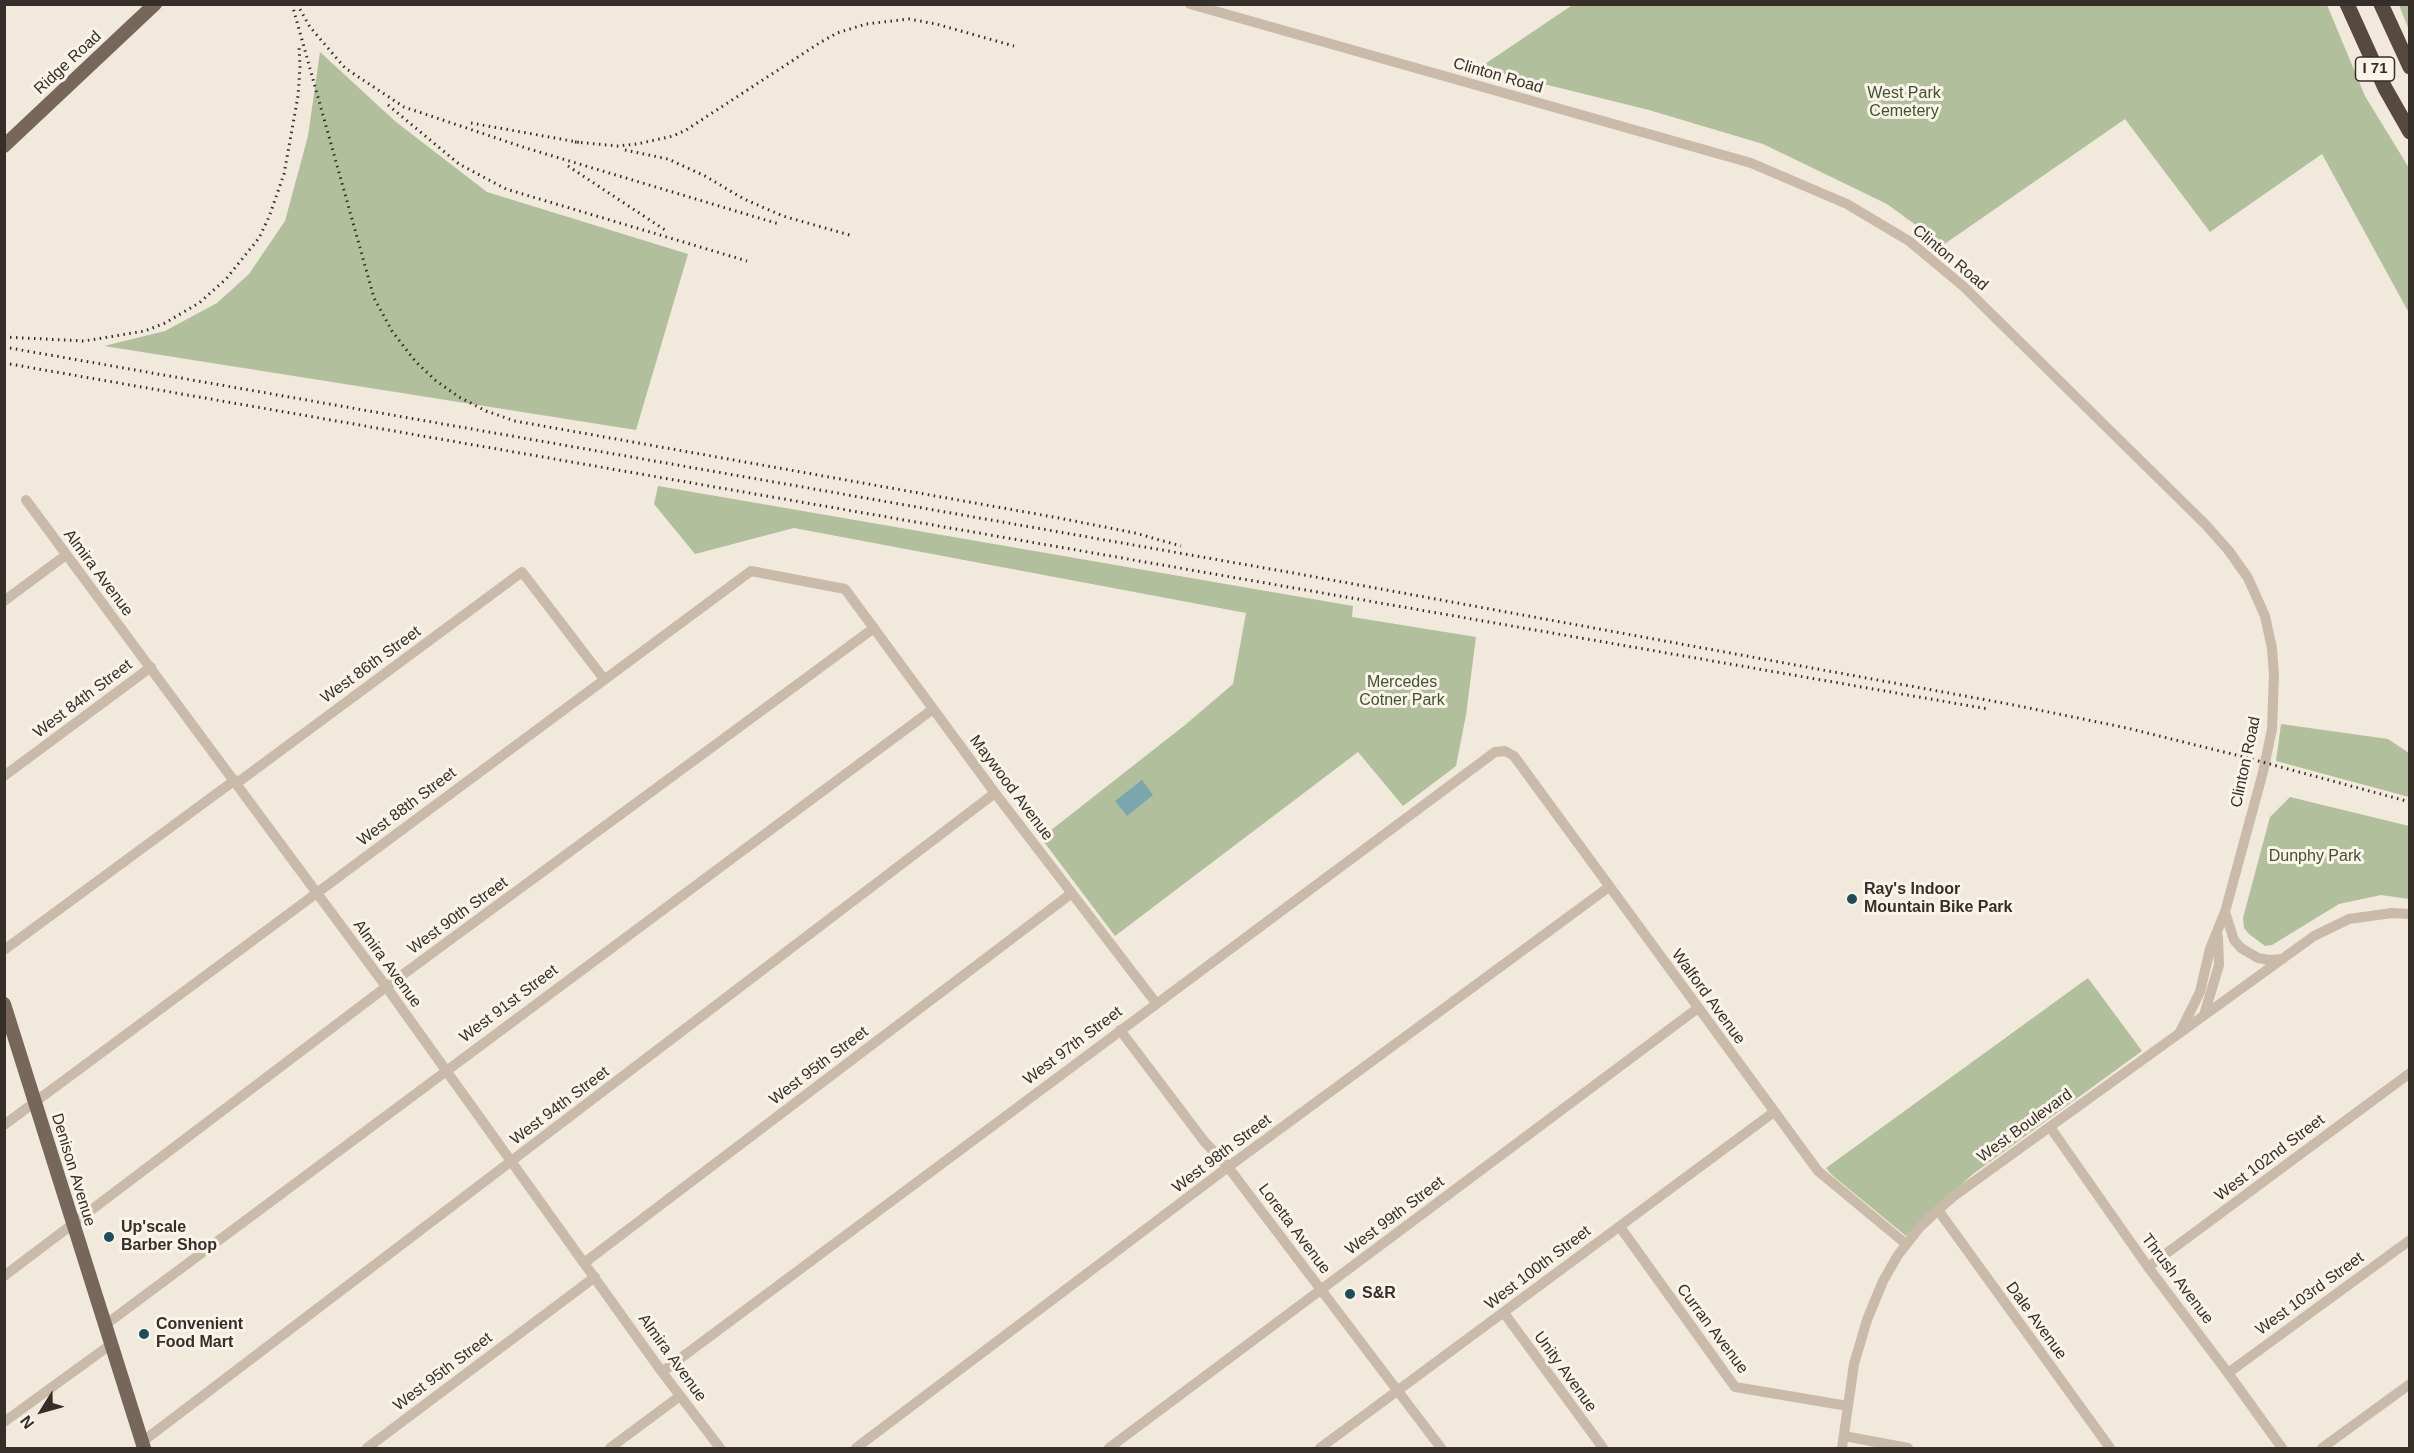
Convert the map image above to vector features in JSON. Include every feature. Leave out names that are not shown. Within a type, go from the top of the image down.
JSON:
[{"type":"highway","name":"I 71","points":[[2347,4],[2385,88],[2409,132]]},
{"type":"highway","name":"I 71","points":[[2381,4],[2409,67]]},
{"type":"main road","name":"Ridge Road","points":[[4,146],[155,4]]},
{"type":"main road","name":"Denison Avenue","points":[[4,1004],[143,1445]]},
{"type":"street","name":"Clinton Road","points":[[1190,4],[1750,163],[1847,204],[1909,241],[1963,286],[2206,525],[2229,551],[2248,578],[2265,616],[2272,648],[2274,675],[2271,729],[2263,772],[2218,931],[2219,965],[2206,995],[2180,1032]]},
{"type":"street","name":"Almira Avenue","points":[[26,500],[386,987],[662,1372],[720,1449]]},
{"type":"street","points":[[4,601],[66,555]]},
{"type":"street","name":"West 88th Street","points":[[4,1125],[751,571],[845,589]]},
{"type":"street","name":"West 86th Street","points":[[4,950],[522,572],[604,679]]},
{"type":"street","name":"Maywood Avenue","points":[[845,589],[995,793],[1156,1003]]},
{"type":"street","name":"West 90th Street","points":[[4,1276],[386,987],[874,628]]},
{"type":"street","name":"West 84th Street","points":[[4,776],[151,667]]},
{"type":"street","name":"West 91st Street","points":[[105,1325],[933,708]]},
{"type":"street","name":"Walford Avenue","points":[[1504,751],[1514,756],[1818,1171],[1906,1244]]},
{"type":"street","name":"West 97th Street","points":[[662,1372],[1495,752],[1504,751]]},
{"type":"street","name":"West 94th Street","points":[[143,1445],[995,793]]},
{"type":"street","name":"West 98th Street","points":[[856,1449],[1228,1167],[1609,887]]},
{"type":"street","name":"West 95th Street","points":[[584,1263],[1072,893]]},
{"type":"street","points":[[2225,912],[2234,940],[2241,948],[2258,958],[2269,960],[2284,958]]},
{"type":"street","name":"West Boulevard","points":[[1842,1449],[1854,1364],[1867,1320],[1883,1281],[1906,1244],[1938,1210],[1954,1196],[2314,936],[2349,919],[2392,913],[2409,914]]},
{"type":"street","name":"Clinton Road","points":[[2204,1016],[2206,995]]},
{"type":"street","name":"West 99th Street","points":[[1109,1449],[1698,1008]]},
{"type":"street","name":"Loretta Avenue","points":[[1120,1030],[1399,1390],[1441,1449]]},
{"type":"street","name":"West 102nd Street","points":[[2148,1267],[2409,1073]]},
{"type":"street","name":"West 100th Street","points":[[1320,1449],[1774,1112]]},
{"type":"street","name":"Thrush Avenue","points":[[2050,1127],[2148,1267],[2228,1372],[2282,1449]]},
{"type":"street","name":"Dale Avenue","points":[[1938,1210],[2110,1449]]},
{"type":"street","name":"Curran Avenue","points":[[1620,1227],[1735,1387],[1848,1406]]},
{"type":"street","name":"West 103rd Street","points":[[2228,1372],[2409,1240]]},
{"type":"street","name":"West 95th Street","points":[[367,1449],[595,1277]]},
{"type":"street","name":"Unity Avenue","points":[[1504,1312],[1603,1449]]},
{"type":"street","points":[[4,1422],[110,1345]]},
{"type":"street","points":[[2322,1449],[2409,1384]]},
{"type":"street","points":[[610,1449],[680,1396]]},
{"type":"street","points":[[1844,1436],[1908,1449]]},
{"type":"green space","name":"West Park Cemetery","points":[[1574,4],[2327,5],[2365,96],[2409,168],[2409,313],[2322,154],[2210,232],[2125,119],[1943,245],[1887,204],[1763,144],[1649,110],[1479,68]]},
{"type":"green space","points":[[2399,5],[2409,5],[2409,30]]},
{"type":"green space","points":[[320,52],[396,122],[487,192],[688,254],[636,430],[104,346],[165,331],[217,303],[249,274],[285,221],[308,136]]},
{"type":"green space","name":"Mercedes Cotner Park","points":[[658,486],[1353,606],[1352,617],[1476,637],[1466,715],[1456,766],[1403,806],[1358,752],[1115,936],[1041,838],[1185,725],[1233,684],[1246,613],[794,528],[695,554],[654,504]]},
{"type":"green space","points":[[2281,724],[2388,739],[2409,753],[2409,797],[2276,761]]},
{"type":"green space","name":"Dunphy Park","points":[[2290,797],[2409,826],[2409,899],[2381,895],[2339,904],[2272,945],[2265,946],[2249,934],[2244,928],[2243,918],[2270,817]]},
{"type":"green space","points":[[2088,978],[2142,1051],[1973,1174],[1906,1236],[1826,1168]]},
{"type":"water","points":[[1142,780],[1153,795],[1127,816],[1115,801]]},
{"type":"railway","points":[[292,4],[374,298],[392,331],[415,361],[435,380],[459,397],[486,411],[515,421],[1059,518],[1135,533],[1181,546]]},
{"type":"railway","points":[[297,4],[310,27],[345,68],[404,107],[526,148],[779,224]]},
{"type":"railway","points":[[575,142],[618,146],[673,136],[686,130],[821,42],[837,33],[866,24],[909,19],[936,24],[1014,46]]},
{"type":"railway","points":[[4,337],[84,341],[145,331],[165,323],[199,303],[226,279],[259,238],[284,174],[298,96],[299,46]]},
{"type":"railway","points":[[388,105],[459,164],[506,189],[747,261]]},
{"type":"railway","points":[[471,123],[583,143]]},
{"type":"railway","points":[[625,150],[668,159],[705,176],[744,199],[783,216],[853,236]]},
{"type":"railway","points":[[568,166],[668,232]]},
{"type":"railway","points":[[4,347],[1299,574],[2014,705],[2127,728],[2410,802]]},
{"type":"railway","points":[[4,363],[1988,709]]},
{"type":"place","name":"Ray's Indoor Mountain Bike Park","points":[[1852,899]]},
{"type":"place","name":"Up'scale Barber Shop","points":[[109,1237]]},
{"type":"place","name":"S&R","points":[[1350,1294]]},
{"type":"place","name":"Convenient Food Mart","points":[[144,1334]]}]
